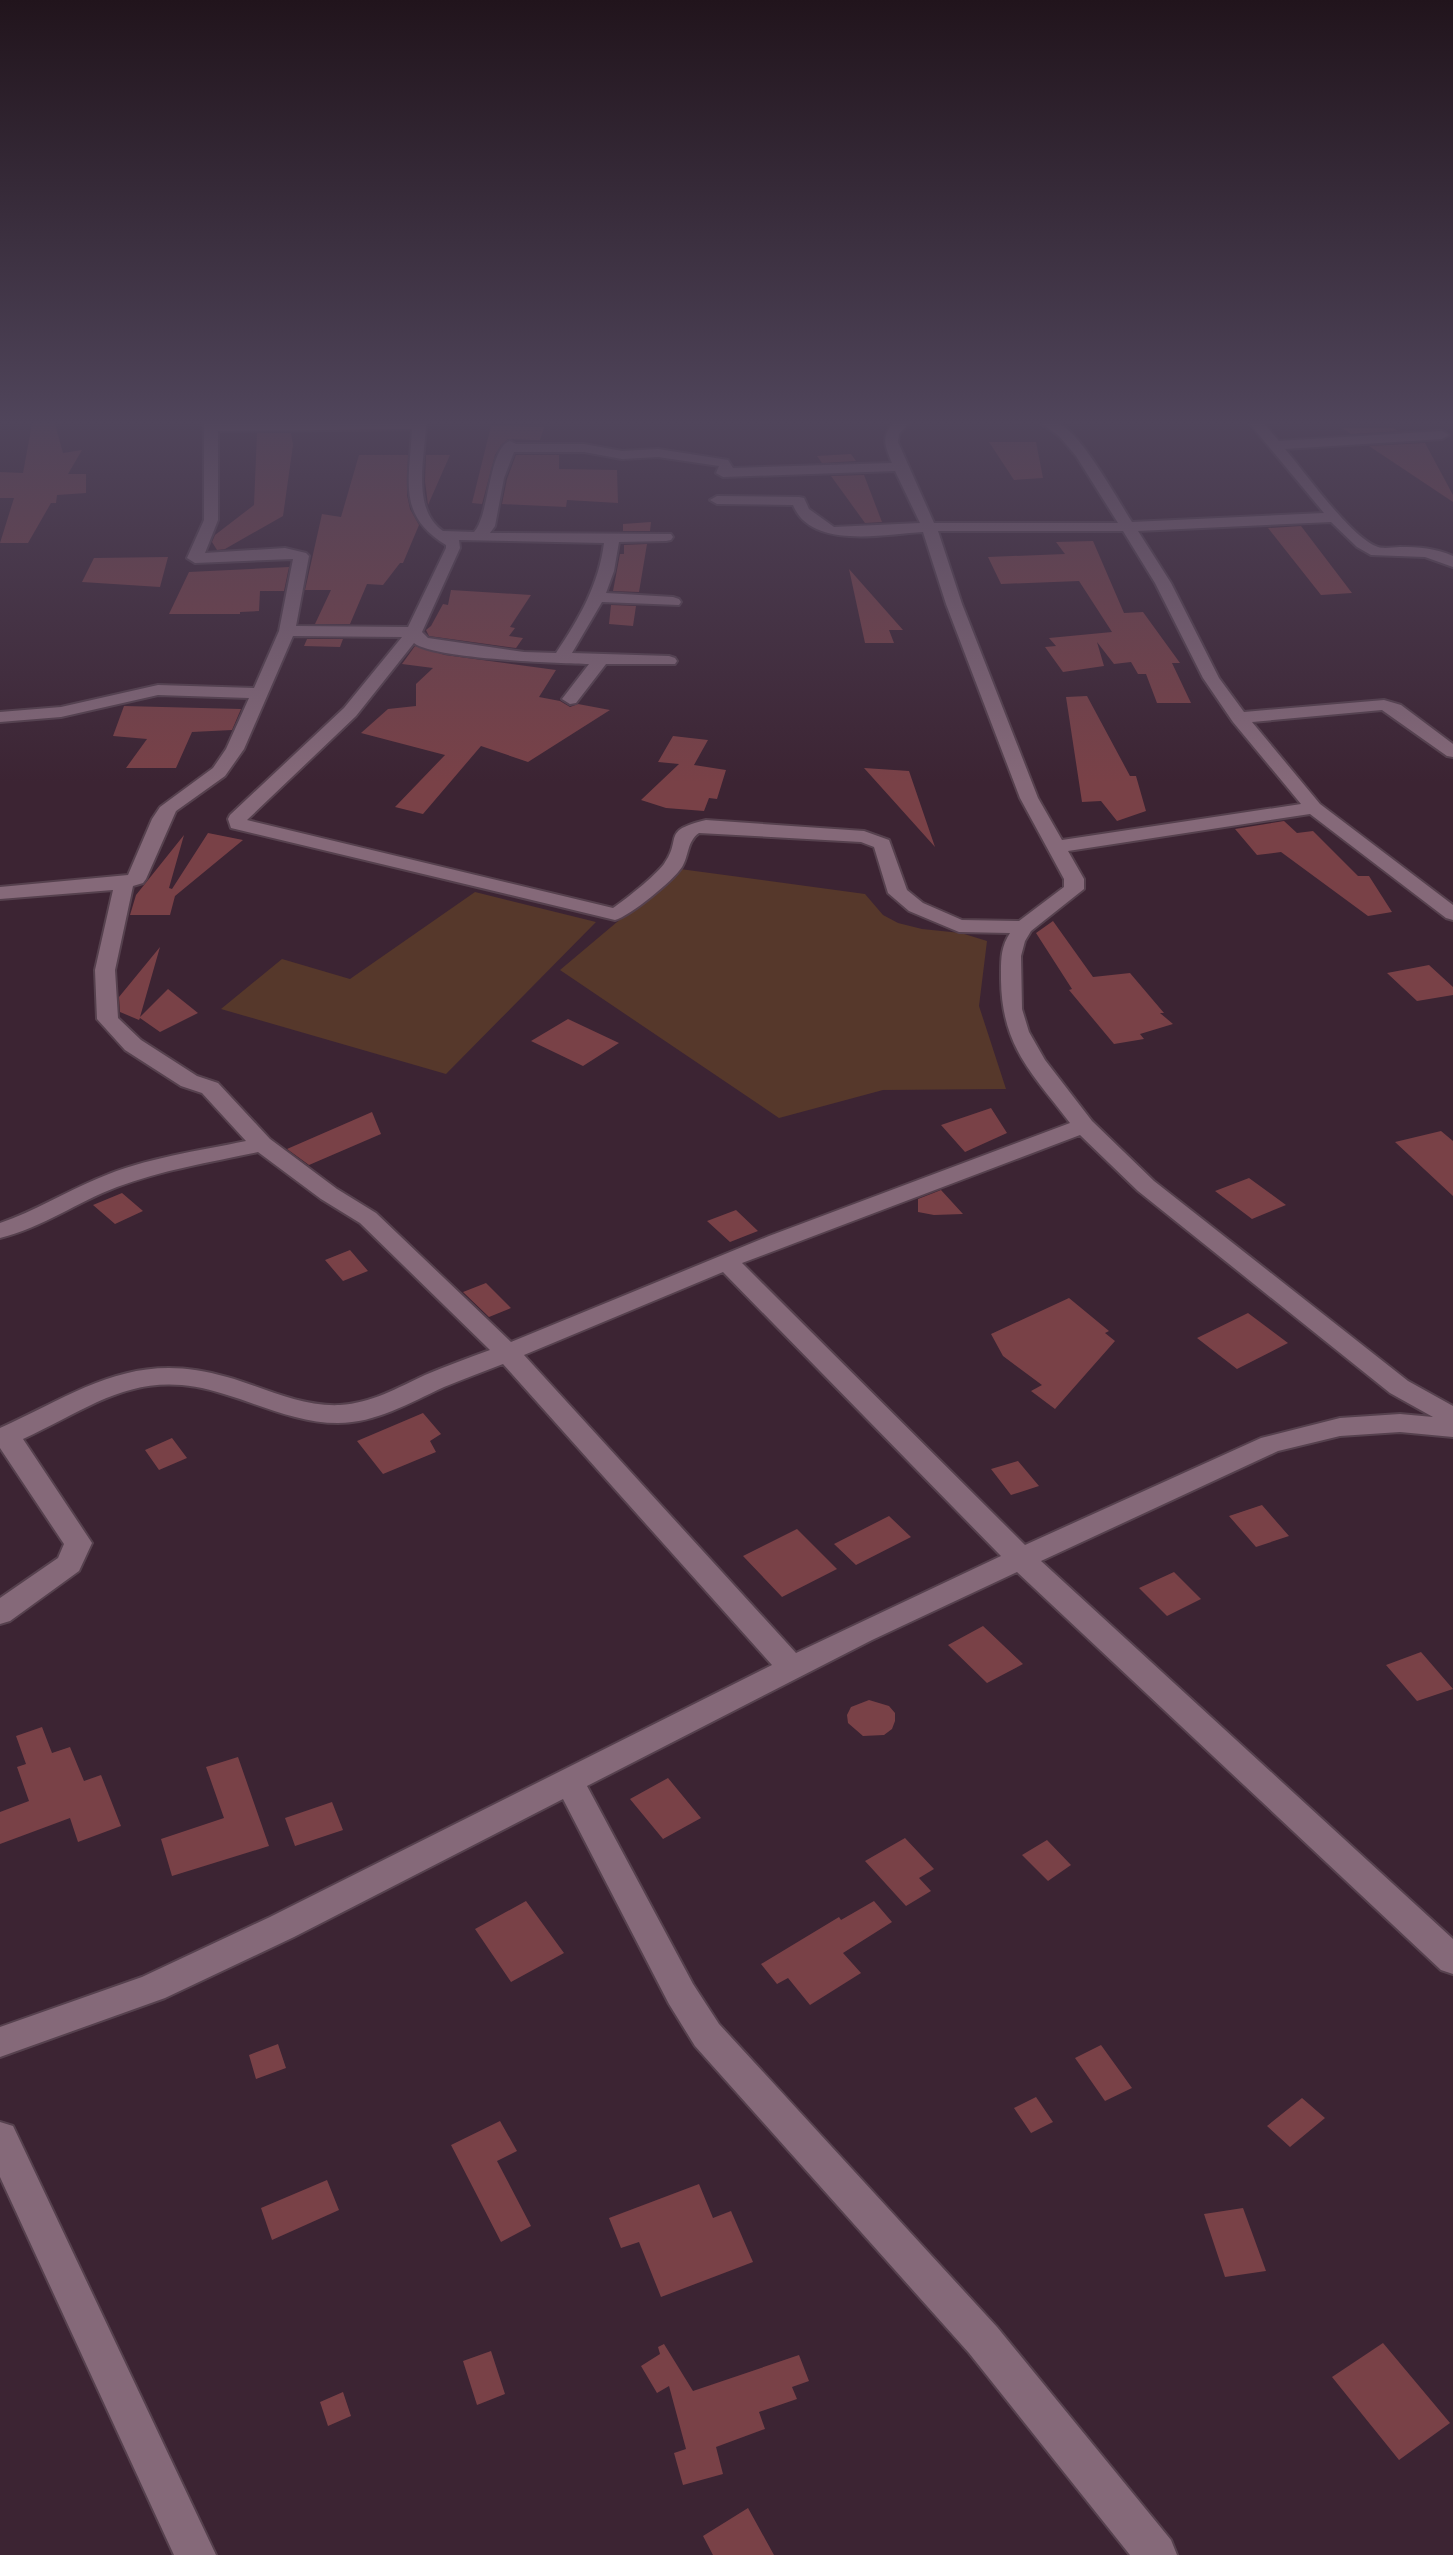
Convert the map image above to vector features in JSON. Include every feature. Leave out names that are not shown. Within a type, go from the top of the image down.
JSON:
[{"type":"street","points":[[0,893],[124,883],[136,879],[161,819],[169,807],[219,772],[228,761],[286,631],[301,556],[285,553],[195,558],[201,543]]},
{"type":"street","points":[[453,543],[414,632],[350,712],[237,819],[238,824],[615,914],[673,866],[684,835],[693,829],[706,826],[863,837],[882,844],[898,893],[916,907],[959,926],[1024,928]]},
{"type":"street","points":[[560,659],[598,597],[611,555],[612,543]]},
{"type":"street","points":[[934,543],[954,604],[1030,798],[1074,879],[1074,889],[1024,928],[1015,941],[1011,956],[1012,1009],[1018,1032],[1035,1062],[1084,1126],[1146,1186],[1399,1387],[1453,1417]]},
{"type":"street","points":[[1136,543],[1163,583],[1211,678],[1239,718],[1314,808],[1453,914]]},
{"type":"street","points":[[1362,543],[1376,552],[1425,552],[1453,562]]},
{"type":"street","points":[[598,597],[673,602]]},
{"type":"street","points":[[286,631],[414,632]]},
{"type":"street","points":[[414,632],[422,642],[435,645],[524,657],[669,661]]},
{"type":"street","points":[[570,699],[601,660]]},
{"type":"street","points":[[0,718],[61,712],[158,690],[259,693]]},
{"type":"street","points":[[1239,718],[1384,705],[1395,709],[1453,752]]},
{"type":"street","points":[[1056,847],[1314,808]]},
{"type":"street","points":[[124,883],[105,970],[108,1019],[133,1045],[190,1081],[210,1088],[262,1144],[329,1194],[368,1218],[509,1354],[792,1668]]},
{"type":"street","points":[[0,1613],[69,1564],[78,1543],[3,1437],[117,1384],[156,1375],[198,1378],[301,1410],[337,1415],[367,1410],[444,1377],[509,1354],[726,1261],[1084,1126]]},
{"type":"street","points":[[0,1231],[40,1217],[108,1182],[166,1165],[262,1144]]},
{"type":"street","points":[[726,1261],[1021,1559],[1453,1961]]},
{"type":"street","points":[[1375,1425],[1399,1387]]},
{"type":"street","points":[[0,2042],[153,1987],[282,1927],[792,1668],[1270,1444],[1340,1427],[1400,1423],[1453,1428]]},
{"type":"street","points":[[569,1781],[681,1994],[708,2035],[983,2340],[1156,2555]]},
{"type":"street","points":[[0,2138],[195,2555]]},
{"type":"shaded area","points":[[680,869],[865,894],[883,915],[898,923],[922,929],[961,933],[987,941],[979,1006],[1006,1089],[883,1090],[779,1118],[560,970]]},
{"type":"shaded area","points":[[475,892],[596,922],[446,1074],[221,1009],[282,959],[350,979]]},
{"type":"building","points":[[213,543],[235,543],[225,549],[217,550]]},
{"type":"building","points":[[315,543],[411,543],[403,563],[400,563],[383,585],[367,584],[350,624],[315,624],[331,590],[305,590]]},
{"type":"building","points":[[1057,543],[1094,543],[1124,613],[1143,612],[1180,663],[1172,663],[1191,703],[1157,703],[1146,674],[1138,674],[1131,662],[1114,664],[1097,642],[1104,666],[1063,672],[1045,647],[1056,646],[1049,638],[1112,632],[1079,581],[1001,584],[988,557],[1065,554]]},
{"type":"building","points":[[1280,543],[1314,543],[1352,593],[1321,595]]},
{"type":"building","points":[[647,544],[639,592],[613,591],[624,545]]},
{"type":"building","points":[[168,557],[160,587],[82,582],[94,558]]},
{"type":"building","points":[[289,567],[284,591],[260,591],[259,611],[240,614],[169,614],[189,572]]},
{"type":"building","points":[[849,569],[903,630],[889,630],[894,643],[865,643]]},
{"type":"building","points":[[451,590],[531,595],[510,627],[515,628],[509,636],[523,638],[516,648],[429,636],[426,630],[443,604],[448,605]]},
{"type":"building","points":[[611,605],[636,606],[633,626],[609,624]]},
{"type":"building","points":[[307,639],[343,639],[340,647],[304,646]]},
{"type":"building","points":[[415,646],[445,655],[556,670],[539,697],[560,701],[570,707],[578,704],[610,710],[528,762],[481,746],[423,814],[395,807],[445,755],[361,733],[388,709],[416,706],[416,684],[433,668],[402,664]]},
{"type":"building","points":[[1087,696],[1130,776],[1136,776],[1146,811],[1117,821],[1101,801],[1082,802],[1066,697]]},
{"type":"building","points":[[124,706],[241,709],[232,730],[192,732],[176,768],[126,768],[147,739],[113,736]]},
{"type":"building","points":[[673,736],[708,740],[694,765],[726,770],[717,799],[709,798],[704,811],[666,808],[641,800],[679,764],[658,762]]},
{"type":"building","points":[[864,768],[909,771],[935,847]]},
{"type":"building","points":[[1284,821],[1297,833],[1313,831],[1358,876],[1369,876],[1392,912],[1368,916],[1281,852],[1257,855],[1235,829]]},
{"type":"building","points":[[208,833],[243,840],[175,896],[170,915],[130,915],[136,895],[184,835],[169,888],[172,889]]},
{"type":"building","points":[[1053,921],[1093,977],[1130,973],[1164,1013],[1160,1013],[1173,1024],[1140,1034],[1144,1039],[1114,1044],[1069,990],[1072,989],[1036,933]]},
{"type":"building","points":[[160,947],[140,1017],[168,989],[198,1013],[160,1032],[140,1018],[139,1020],[120,1012],[119,997]]},
{"type":"building","points":[[1429,965],[1453,987],[1453,995],[1417,1001],[1387,973]]},
{"type":"building","points":[[568,1019],[619,1043],[583,1066],[531,1041]]},
{"type":"building","points":[[991,1108],[1007,1133],[965,1152],[941,1125]]},
{"type":"building","points":[[372,1112],[381,1134],[309,1165],[287,1149]]},
{"type":"building","points":[[1441,1131],[1453,1141],[1453,1196],[1395,1142]]},
{"type":"building","points":[[1249,1178],[1286,1205],[1252,1219],[1215,1191]]},
{"type":"building","points":[[941,1190],[963,1214],[934,1215],[918,1212],[918,1199]]},
{"type":"building","points":[[122,1193],[143,1211],[115,1224],[93,1205]]},
{"type":"building","points":[[736,1210],[758,1231],[730,1242],[707,1221]]},
{"type":"building","points":[[350,1250],[368,1271],[343,1281],[325,1260]]},
{"type":"building","points":[[486,1283],[511,1308],[489,1317],[463,1292]]},
{"type":"building","points":[[1069,1298],[1109,1331],[1105,1333],[1115,1341],[1055,1409],[1031,1391],[1042,1385],[1003,1356],[991,1334]]},
{"type":"building","points":[[1248,1313],[1288,1343],[1237,1369],[1197,1338]]},
{"type":"building","points":[[423,1413],[441,1434],[430,1441],[436,1452],[383,1474],[357,1441]]},
{"type":"building","points":[[172,1438],[187,1458],[159,1470],[145,1450]]},
{"type":"building","points":[[1018,1461],[1039,1486],[1011,1495],[991,1469]]},
{"type":"building","points":[[1262,1505],[1289,1536],[1256,1547],[1229,1516]]},
{"type":"building","points":[[889,1516],[911,1537],[856,1565],[834,1544]]},
{"type":"building","points":[[797,1529],[837,1569],[782,1597],[743,1556]]},
{"type":"building","points":[[1174,1572],[1201,1599],[1167,1616],[1139,1588]]},
{"type":"building","points":[[983,1626],[1023,1664],[987,1683],[948,1645]]},
{"type":"building","points":[[1421,1652],[1453,1689],[1417,1701],[1386,1665]]},
{"type":"building","points":[[869,1700],[889,1706],[895,1713],[892,1729],[884,1735],[863,1736],[848,1723],[847,1715],[851,1707]]},
{"type":"building","points":[[42,1727],[52,1753],[70,1747],[84,1781],[101,1775],[121,1826],[78,1842],[70,1818],[0,1844],[0,1812],[29,1801],[17,1767],[26,1764],[16,1736]]},
{"type":"building","points":[[238,1757],[269,1846],[172,1876],[161,1839],[224,1818],[206,1767]]},
{"type":"building","points":[[668,1778],[701,1818],[663,1839],[630,1799]]},
{"type":"building","points":[[332,1802],[343,1830],[295,1846],[285,1818]]},
{"type":"building","points":[[905,1838],[934,1869],[919,1878],[931,1891],[906,1906],[865,1861]]},
{"type":"building","points":[[1047,1840],[1071,1865],[1048,1881],[1022,1855]]},
{"type":"building","points":[[526,1901],[564,1953],[511,1982],[475,1929]]},
{"type":"building","points":[[874,1901],[892,1922],[843,1953],[861,1973],[810,2005],[788,1978],[777,1984],[761,1964],[839,1917],[841,1920]]},
{"type":"building","points":[[278,2044],[286,2068],[256,2079],[249,2055]]},
{"type":"building","points":[[1101,2045],[1132,2088],[1105,2101],[1075,2058]]},
{"type":"building","points":[[1036,2097],[1053,2122],[1031,2133],[1014,2108]]},
{"type":"building","points":[[1302,2098],[1325,2118],[1290,2147],[1267,2126]]},
{"type":"building","points":[[500,2121],[517,2151],[497,2161],[531,2226],[501,2242],[451,2145]]},
{"type":"building","points":[[327,2180],[339,2210],[272,2240],[261,2208]]},
{"type":"building","points":[[699,2184],[713,2218],[731,2211],[753,2262],[661,2297],[639,2242],[621,2248],[609,2218]]},
{"type":"building","points":[[1243,2208],[1266,2271],[1225,2277],[1204,2214]]},
{"type":"building","points":[[1383,2343],[1450,2423],[1399,2460],[1332,2377]]},
{"type":"building","points":[[664,2344],[693,2391],[799,2355],[809,2381],[792,2387],[797,2399],[759,2412],[765,2429],[716,2447],[723,2474],[683,2485],[674,2453],[686,2449],[669,2386],[657,2393],[641,2366],[660,2354],[658,2347]]},
{"type":"building","points":[[491,2351],[505,2394],[477,2405],[463,2361]]},
{"type":"building","points":[[343,2392],[351,2416],[328,2426],[320,2402]]},
{"type":"building","points":[[748,2508],[774,2555],[713,2555],[703,2536]]}]
